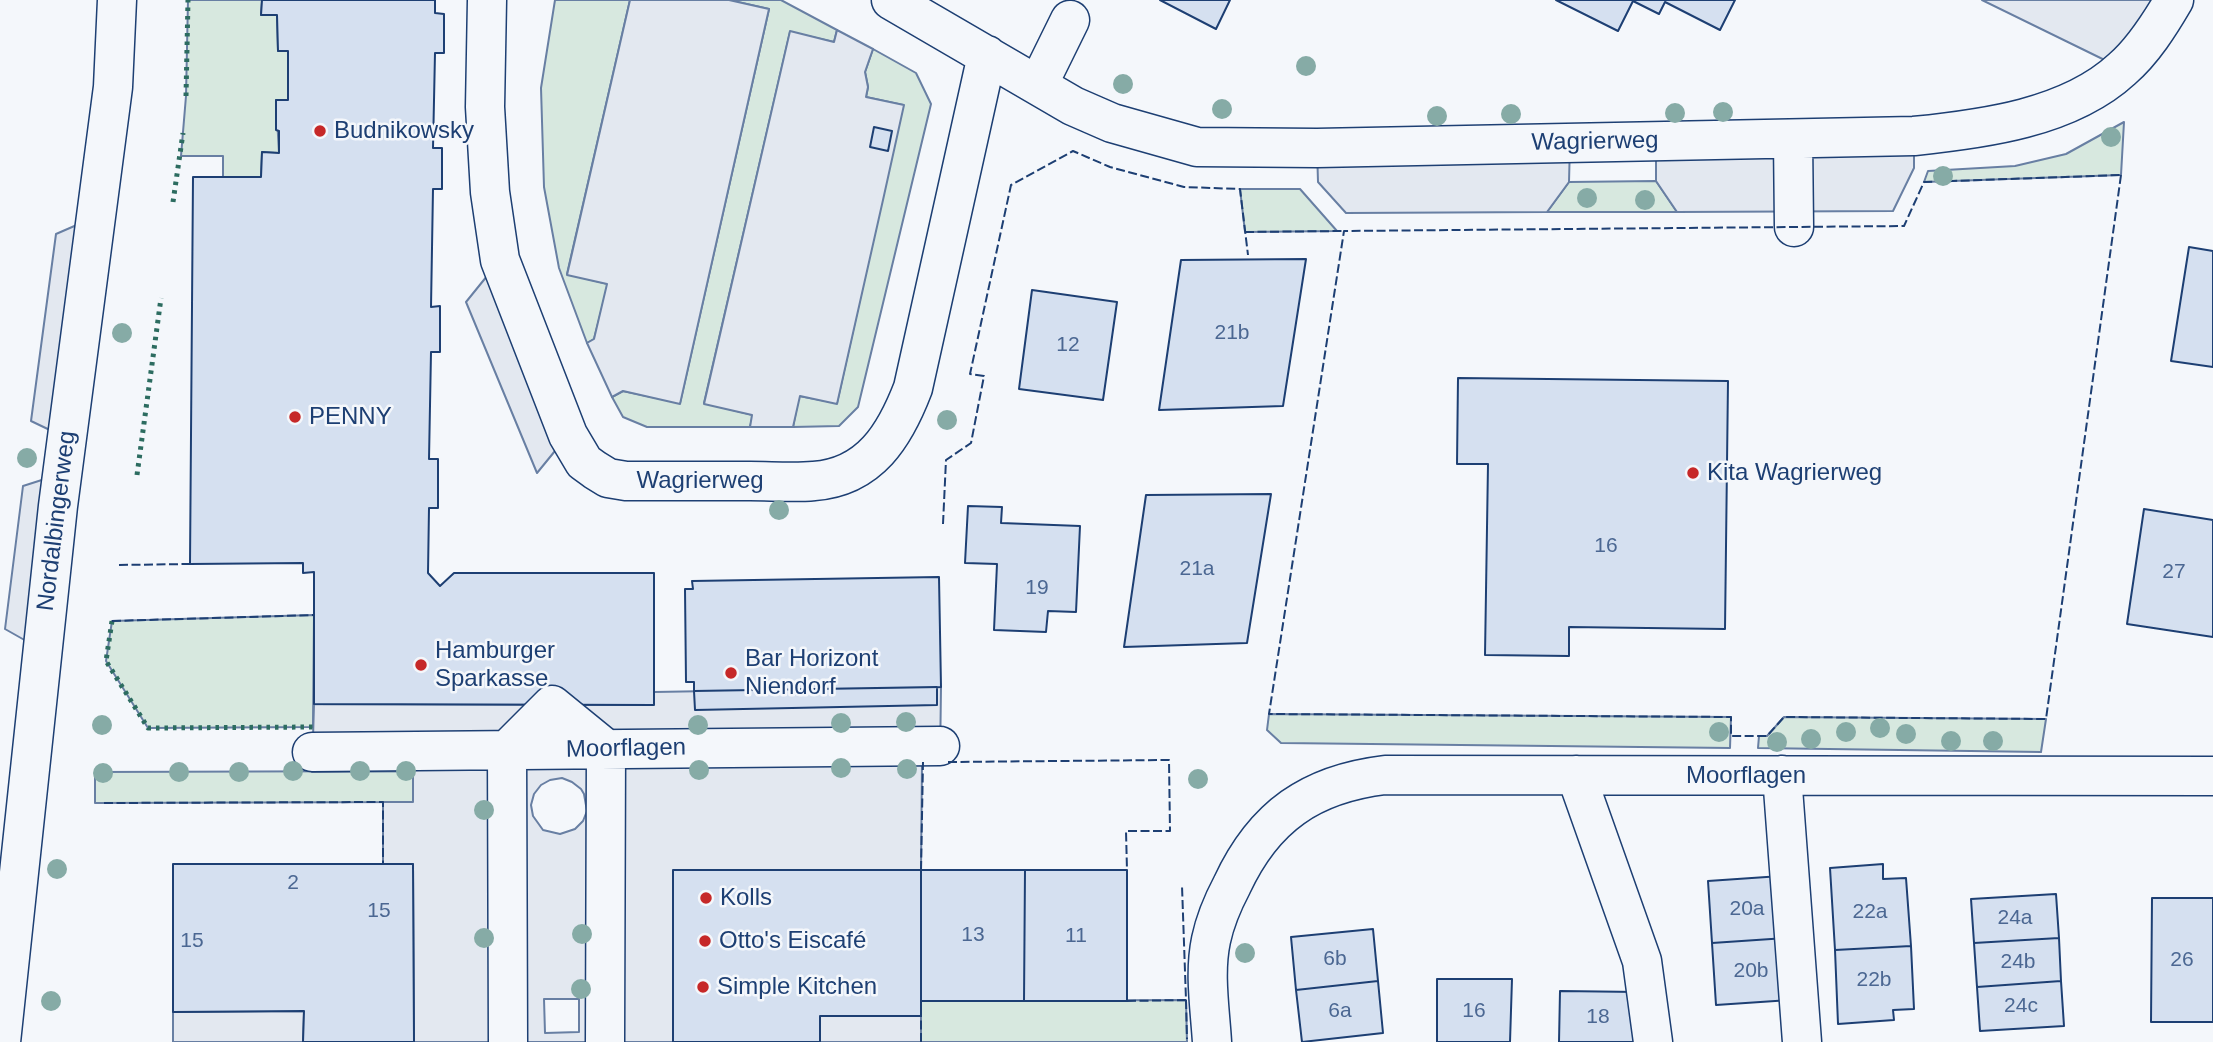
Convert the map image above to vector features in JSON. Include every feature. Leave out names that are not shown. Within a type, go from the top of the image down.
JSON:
[{"type":"street","name":"Nordalbingerweg","points":[[1,1042],[58,506],[113,87],[117,0]]},
{"type":"street","name":"Wagrierweg","points":[[488,0],[485,107],[490,192],[500,260],[568,435],[584,462],[608,478],[626,481],[814,481],[846,473],[866,462],[886,443],[901,419],[913,388],[987,55]]},
{"type":"street","name":"Wagrierweg","points":[[891,0],[1073,106],[1112,123],[1197,146],[1345,147],[1914,136],[1973,130],[2021,119],[2072,101],[2123,69],[2157,28],[2174,0]]},
{"type":"street","points":[[1038,85],[1070,20]]},
{"type":"street","points":[[1793,139],[1794,227]]},
{"type":"street","name":"Moorflagen","points":[[312,752],[940,746]]},
{"type":"street","points":[[605,1042],[606,749]]},
{"type":"street","points":[[507,750],[508,1042]]},
{"type":"street","points":[[1576,775],[1642,961],[1653,1042]]},
{"type":"street","name":"Moorflagen","points":[[1212,1042],[1208,970],[1211,940],[1223,902],[1252,847],[1286,811],[1321,791],[1354,779],[1375,776],[1576,775],[2213,776]]},
{"type":"street","points":[[1782,775],[1802,1042]]},
{"type":"shaded area","points":[[188,0],[262,0],[261,15],[277,15],[278,51],[288,51],[288,100],[276,100],[279,153],[262,152],[261,177],[223,177],[223,156],[181,156],[186,96]]},
{"type":"shaded area","points":[[555,0],[630,0],[567,274],[608,284],[594,339],[587,343],[559,268],[544,187],[541,88]]},
{"type":"shaded area","points":[[630,0],[729,0],[769,9],[680,404],[623,391],[612,397],[587,343],[594,339],[607,284],[567,275]]},
{"type":"shaded area","points":[[729,0],[781,0],[837,30],[834,42],[790,32],[704,403],[753,415],[750,427],[647,427],[623,417],[612,397],[623,391],[680,403],[769,9]]},
{"type":"shaded area","points":[[1982,0],[2174,0],[2123,69]]},
{"type":"shaded area","points":[[837,30],[873,49],[865,72],[868,87],[866,97],[904,105],[837,404],[800,396],[793,427],[750,427],[752,415],[704,404],[790,31],[834,42]]},
{"type":"shaded area","points":[[873,49],[916,73],[931,104],[858,407],[839,426],[793,427],[799,396],[837,403],[903,105],[866,97],[868,87],[865,72]]},
{"type":"shaded area","points":[[2124,122],[2121,175],[1924,182],[1928,171],[2015,166],[2066,154]]},
{"type":"shaded area","points":[[1914,136],[1914,168],[1893,211],[1677,212],[1656,181],[1656,141]]},
{"type":"shaded area","points":[[1570,143],[1569,182],[1547,212],[1346,213],[1318,182],[1317,148]]},
{"type":"shaded area","points":[[1656,181],[1677,212],[1547,212],[1569,182]]},
{"type":"shaded area","points":[[1240,189],[1300,189],[1337,231],[1245,232]]},
{"type":"shaded area","points":[[79,224],[54,432],[31,421],[56,234]]},
{"type":"shaded area","points":[[500,260],[568,435],[537,473],[466,302]]},
{"type":"shaded area","points":[[48,478],[28,642],[5,629],[23,486]]},
{"type":"shaded area","points":[[314,615],[313,727],[148,728],[106,661],[112,621]]},
{"type":"shaded area","points":[[941,687],[940,762],[922,763],[921,870],[673,871],[673,1042],[414,1042],[413,864],[383,864],[383,802],[413,802],[413,771],[312,772],[314,704],[653,705],[654,692]],"holes":[[[562,778],[581,789],[587,811],[583,821],[575,829],[560,834],[543,830],[533,816],[531,805],[534,794],[541,785]],[[544,999],[579,999],[579,1032],[545,1033]]]},
{"type":"shaded area","points":[[1269,714],[1731,717],[1730,748],[1281,743],[1267,730]]},
{"type":"shaded area","points":[[1784,717],[2046,719],[2041,752],[1758,748],[1759,736],[1767,736]]},
{"type":"shaded area","points":[[413,771],[413,802],[95,803],[95,772]]},
{"type":"shaded area","points":[[1186,1000],[1187,1042],[921,1042],[921,1001]]},
{"type":"shaded area","points":[[304,1011],[303,1042],[173,1042],[173,1012]]},
{"type":"shaded area","points":[[820,1016],[921,1016],[921,1042],[820,1042]]},
{"type":"building","points":[[262,0],[435,0],[435,13],[444,14],[444,53],[435,53],[433,148],[442,148],[442,189],[433,189],[431,307],[440,306],[440,352],[431,352],[429,459],[438,459],[438,508],[429,508],[428,573],[440,586],[454,573],[654,573],[654,705],[314,704],[314,572],[303,573],[303,563],[190,564],[193,177],[261,177],[262,152],[279,153],[276,100],[288,100],[288,51],[278,51],[277,15],[261,15]]},
{"type":"building","points":[[1160,0],[1230,0],[1216,29]]},
{"type":"building","points":[[1556,0],[1735,0],[1720,30],[1665,2],[1659,14],[1633,1],[1618,31]]},
{"type":"building","points":[[874,127],[892,131],[888,151],[870,147]]},
{"type":"building","points":[[2189,247],[2213,251],[2213,367],[2171,361]]},
{"type":"building","points":[[1306,259],[1283,406],[1159,410],[1181,260]]},
{"type":"building","points":[[1032,290],[1117,302],[1103,400],[1019,389]]},
{"type":"building","points":[[1458,378],[1728,381],[1725,629],[1569,627],[1569,656],[1485,655],[1488,464],[1457,464]]},
{"type":"building","points":[[1271,494],[1247,643],[1124,647],[1146,495]]},
{"type":"building","points":[[968,506],[1002,507],[1001,523],[1080,526],[1076,612],[1048,611],[1046,632],[994,630],[997,564],[965,563]]},
{"type":"building","points":[[2144,509],[2213,520],[2213,637],[2127,624]]},
{"type":"building","points":[[939,577],[941,687],[694,691],[694,682],[686,682],[685,589],[693,589],[692,581]]},
{"type":"building","points":[[937,687],[937,705],[695,710],[694,691]]},
{"type":"building","points":[[173,864],[413,864],[414,1042],[303,1042],[304,1011],[173,1012]]},
{"type":"building","points":[[1883,864],[1883,879],[1906,878],[1911,946],[1835,950],[1830,868]]},
{"type":"building","points":[[673,870],[921,870],[921,1016],[820,1016],[820,1042],[673,1042]]},
{"type":"building","points":[[921,870],[1025,870],[1024,1001],[921,1001]]},
{"type":"building","points":[[1025,870],[1127,870],[1127,1001],[1024,1001]]},
{"type":"building","points":[[1781,876],[1786,938],[1712,943],[1708,881]]},
{"type":"building","points":[[2056,894],[2059,938],[1974,943],[1971,899]]},
{"type":"building","points":[[2152,898],[2213,898],[2213,1022],[2151,1022]]},
{"type":"building","points":[[1373,929],[1378,981],[1296,990],[1291,937]]},
{"type":"building","points":[[1786,938],[1790,1000],[1716,1005],[1712,943]]},
{"type":"building","points":[[2059,938],[2061,981],[1977,987],[1974,943]]},
{"type":"building","points":[[1911,946],[1914,1009],[1893,1010],[1894,1020],[1838,1024],[1835,950]]},
{"type":"building","points":[[1437,979],[1512,979],[1510,1042],[1437,1042]]},
{"type":"building","points":[[1378,981],[1383,1033],[1302,1042],[1296,990]]},
{"type":"building","points":[[2061,981],[2064,1026],[1980,1031],[1977,987]]},
{"type":"building","points":[[1560,991],[1638,992],[1637,1042],[1559,1042]]},
{"type":"hedge","points":[[186,96],[188,0]]},
{"type":"hedge","points":[[173,202],[183,133]]},
{"type":"hedge","points":[[137,475],[161,298]]},
{"type":"hedge","points":[[112,621],[106,661],[148,728],[313,727]]},
{"type":"fence","points":[[943,524],[946,460],[971,443],[984,376],[970,374],[1011,185],[1073,151],[1110,167],[1184,187],[1240,189],[1248,255]]},
{"type":"fence","points":[[2121,175],[2046,719],[1784,717],[1767,736],[1731,736],[1731,717],[1269,714],[1344,231],[1904,226],[1924,182],[2121,175]]},
{"type":"fence","points":[[1245,232],[1344,231]]},
{"type":"fence","points":[[119,565],[190,564]]},
{"type":"fence","points":[[112,621],[314,615]]},
{"type":"fence","points":[[948,762],[1169,760],[1170,831],[1126,831],[1127,870]]},
{"type":"fence","points":[[921,870],[923,762]]},
{"type":"fence","points":[[104,803],[383,802],[383,864]]},
{"type":"fence","points":[[1127,1001],[1186,1000],[1182,886]]},
{"type":"fence","points":[[1186,1000],[1187,1039]]},
{"type":"fence","points":[[921,1016],[921,1042]]},
{"type":"place","name":"Budnikowsky","points":[[320,131]]},
{"type":"place","name":"PENNY","points":[[295,417]]},
{"type":"place","name":"Kita Wagrierweg","points":[[1693,473]]},
{"type":"place","name":"Hamburger Sparkasse","points":[[421,665]]},
{"type":"place","name":"Bar Horizont Niendorf","points":[[731,673]]},
{"type":"place","name":"Kolls","points":[[706,898]]},
{"type":"place","name":"Otto's Eiscafé","points":[[705,941]]},
{"type":"place","name":"Simple Kitchen","points":[[703,987]]}]
